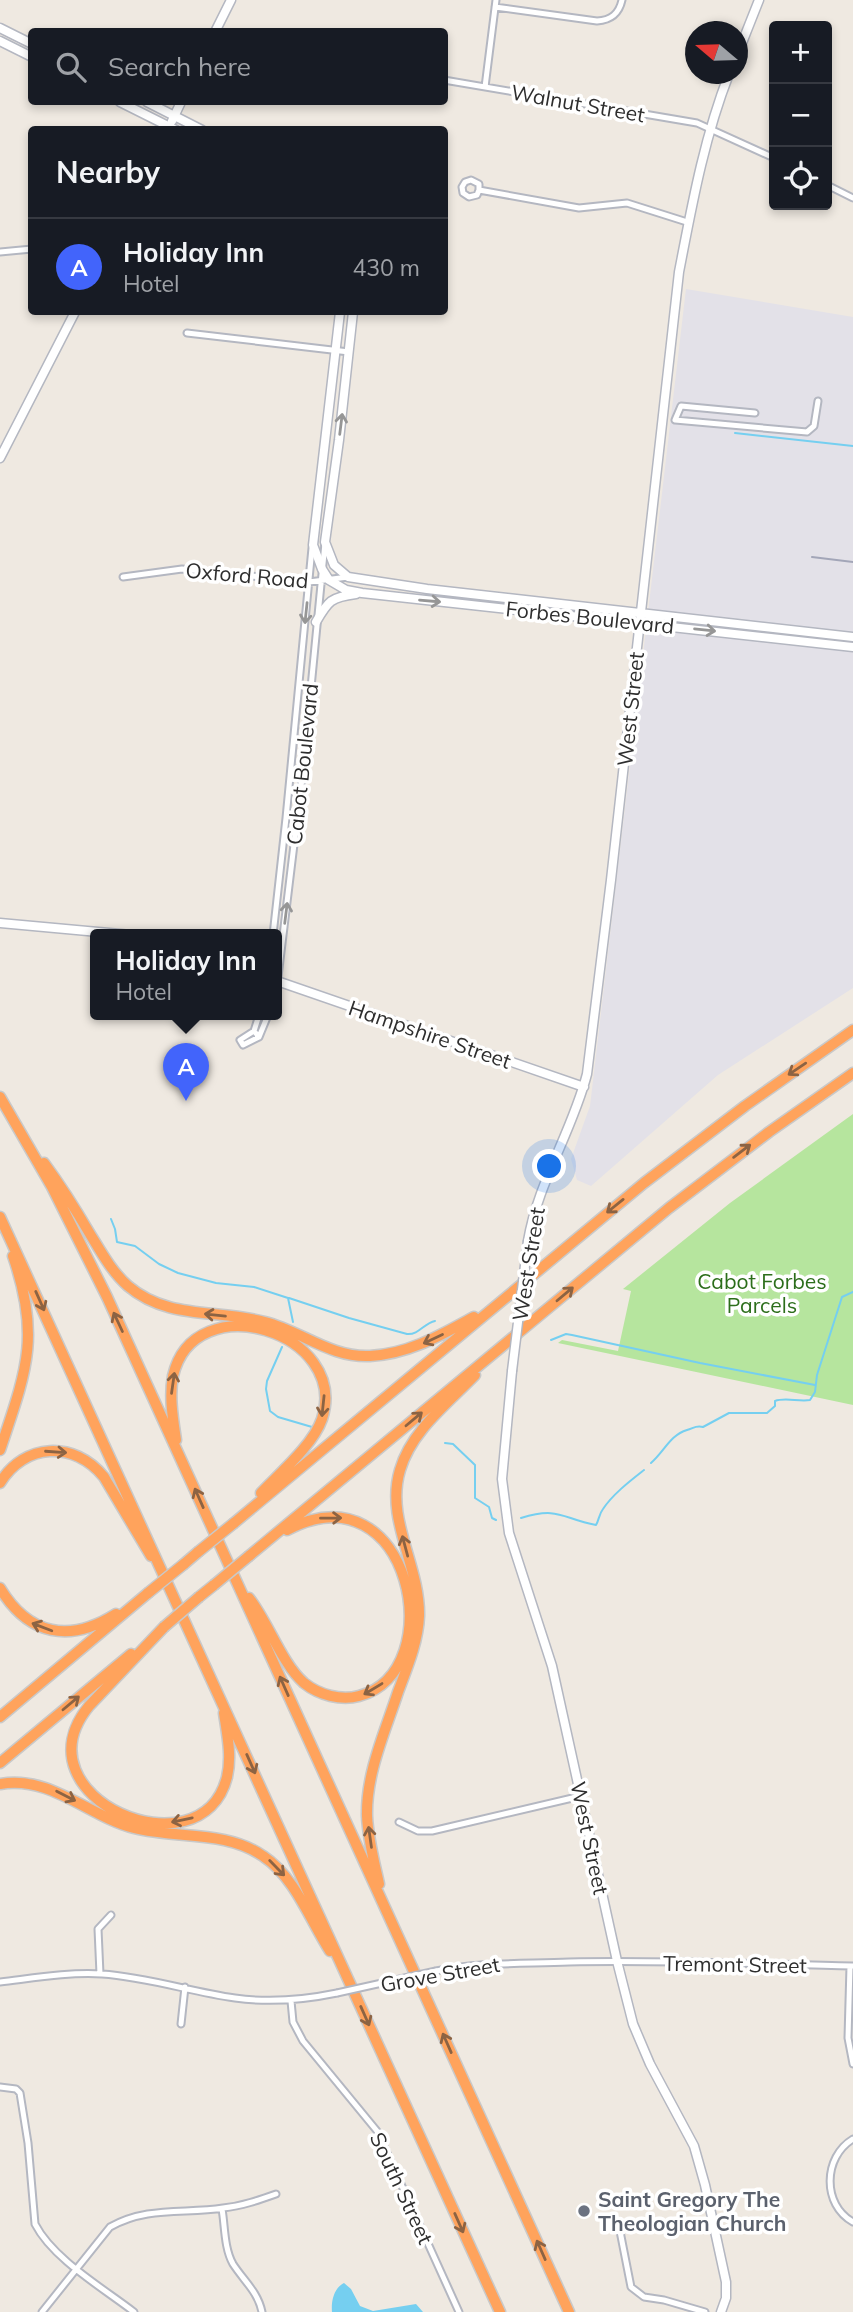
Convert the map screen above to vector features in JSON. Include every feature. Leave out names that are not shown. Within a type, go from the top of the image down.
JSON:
[{"type":"highway","points":[[0,1717],[686,1150],[762,1093],[853,1031]]},
{"type":"highway","points":[[0,1763],[702,1182],[853,1073]]},
{"type":"highway","points":[[0,1097],[80,1242],[569,2312]]},
{"type":"highway","points":[[22,1133],[60,1184],[118,1275],[140,1295],[166,1307],[264,1322],[333,1350],[368,1356],[397,1352],[422,1344],[493,1307]]},
{"type":"highway","points":[[0,1220],[22,1283],[29,1336],[24,1379],[0,1450]]},
{"type":"highway","points":[[0,1220],[500,2312]]},
{"type":"highway","points":[[177,1451],[171,1403],[173,1379],[183,1354],[202,1336],[229,1326],[260,1329],[289,1341],[306,1353],[320,1376],[325,1393],[324,1411],[319,1427],[234,1522]]},
{"type":"highway","points":[[384,1904],[369,1833],[369,1791],[373,1769],[414,1645],[419,1618],[416,1588],[396,1511],[398,1474],[418,1435],[512,1337]]},
{"type":"highway","points":[[0,1483],[14,1465],[37,1453],[63,1452],[85,1460],[104,1477],[143,1545],[165,1576]]},
{"type":"highway","points":[[237,1583],[261,1613],[294,1672],[305,1684],[320,1692],[343,1698],[369,1693],[387,1679],[401,1656],[410,1623],[407,1585],[391,1550],[369,1528],[342,1517],[314,1519],[282,1533],[249,1556]]},
{"type":"highway","points":[[0,1588],[12,1606],[28,1620],[42,1628],[63,1632],[97,1625],[148,1593]]},
{"type":"highway","points":[[164,1627],[89,1706],[78,1723],[73,1742],[73,1759],[78,1776],[86,1789],[104,1806],[139,1821],[175,1822],[202,1814],[220,1794],[227,1773],[228,1744],[222,1702]]},
{"type":"highway","points":[[0,1784],[25,1783],[44,1787],[135,1828],[226,1840],[253,1850],[271,1861],[287,1879],[348,1979]]},
{"type":"street","points":[[217,28],[231,0]]},
{"type":"street","points":[[485,87],[496,4],[597,21],[609,19],[616,14],[622,0]]},
{"type":"street","points":[[748,26],[759,0]]},
{"type":"street","points":[[0,28],[28,42]]},
{"type":"street","points":[[0,41],[28,55]]},
{"type":"street","name":"Walnut Street","points":[[448,81],[697,123],[769,156]]},
{"type":"street","name":"West Street","points":[[721,2312],[726,2298],[726,2282],[701,2169],[686,2128],[639,2041],[617,1961],[552,1666],[514,1554],[505,1512],[503,1466],[528,1241],[537,1203],[584,1087],[590,1052],[673,320],[687,222],[710,128],[725,84]]},
{"type":"street","points":[[126,105],[167,126]]},
{"type":"street","points":[[152,105],[194,126]]},
{"type":"street","points":[[172,126],[180,105]]},
{"type":"street","points":[[832,188],[853,198]]},
{"type":"street","points":[[480,190],[579,208],[627,203],[687,222]]},
{"type":"street","points":[[0,252],[28,249]]},
{"type":"street","points":[[0,458],[73,315]]},
{"type":"street","points":[[325,580],[313,545],[340,315]]},
{"type":"street","points":[[322,569],[353,315]]},
{"type":"street","points":[[187,333],[349,352]]},
{"type":"street","points":[[662,419],[807,432],[816,422],[818,401]]},
{"type":"street","points":[[675,420],[681,405],[755,414]]},
{"type":"street","points":[[325,542],[331,561],[348,578]]},
{"type":"street","name":"Cabot Boulevard","points":[[273,929],[313,545]]},
{"type":"street","name":"Oxford Road","points":[[123,577],[182,569],[309,582],[325,580]]},
{"type":"street","name":"Forbes Boulevard","points":[[325,580],[348,578],[853,648]]},
{"type":"street","name":"Cabot Boulevard","points":[[282,941],[303,770],[316,622],[325,580]]},
{"type":"street","name":"Forbes Boulevard","points":[[325,580],[346,590],[362,593],[853,637]]},
{"type":"street","points":[[316,622],[324,607],[334,598],[362,593]]},
{"type":"street","points":[[0,923],[90,931]]},
{"type":"street","name":"Hampshire Street","points":[[282,984],[584,1087]]},
{"type":"street","points":[[257,1020],[254,1031],[240,1040],[243,1045],[259,1037],[266,1020]]},
{"type":"street","points":[[254,1031],[259,1037]]},
{"type":"street","points":[[399,1822],[418,1831],[432,1831],[580,1796]]},
{"type":"street","points":[[100,1974],[98,1929],[111,1915]]},
{"type":"street","name":"Tremont Street","points":[[617,1961],[852,1966]]},
{"type":"street","name":"Grove Street","points":[[0,1982],[60,1975],[100,1974],[139,1978],[233,1998],[291,2001],[483,1964],[617,1961]]},
{"type":"street","points":[[852,1966],[848,2038],[853,2064]]},
{"type":"street","points":[[181,2024],[185,1987]]},
{"type":"street","name":"South Street","points":[[291,2001],[293,2022],[303,2041],[377,2131],[459,2312]]},
{"type":"street","points":[[0,2087],[16,2089],[20,2093],[35,2224],[77,2268],[134,2312]]},
{"type":"street","points":[[853,2139],[837,2154],[832,2166],[830,2185],[832,2198],[838,2209],[853,2222]]},
{"type":"street","points":[[42,2312],[110,2227],[120,2221],[164,2210],[222,2209],[259,2201],[276,2194]]},
{"type":"street","points":[[222,2209],[228,2253],[233,2264],[255,2291],[262,2312]]},
{"type":"street","points":[[618,2221],[631,2287],[644,2297],[705,2312]]},
{"type":"shaded area","points":[[686,289],[853,317],[853,988],[718,1075],[591,1186],[577,1180],[571,1159],[590,1106]]},
{"type":"green space","name":"Cabot Forbes Parcels","points":[[853,1114],[853,1405],[558,1343],[562,1340],[618,1351],[631,1291],[623,1289],[730,1203]]},
{"type":"water","points":[[344,2283],[351,2289],[360,2306],[373,2311],[416,2304],[423,2312],[332,2312],[334,2295]]},
{"type":"waterway","points":[[735,433],[853,446]]},
{"type":"waterway","points":[[111,1219],[117,1242],[135,1246],[159,1264],[178,1273],[216,1283],[254,1287],[288,1298],[293,1322]]},
{"type":"waterway","points":[[651,1463],[681,1432],[703,1427],[729,1413],[767,1413],[775,1406],[775,1401],[783,1399],[810,1400],[815,1392],[817,1375],[842,1297],[853,1292]]},
{"type":"waterway","points":[[289,1298],[407,1334],[415,1333],[435,1321]]},
{"type":"waterway","points":[[551,1340],[566,1334],[572,1335],[815,1385]]},
{"type":"waterway","points":[[282,1347],[267,1381],[270,1411],[278,1417],[312,1427]]},
{"type":"waterway","points":[[445,1443],[453,1444],[475,1465],[475,1498],[489,1507],[492,1518],[496,1520]]},
{"type":"waterway","points":[[521,1518],[553,1513],[596,1525],[612,1498],[644,1470]]},
{"type":"railway","points":[[812,557],[853,562]]},
{"type":"place","name":"Holiday Inn","points":[[186,1101]]},
{"type":"place","name":"Saint Gregory The Theologian Church","points":[[584,2211]]}]
